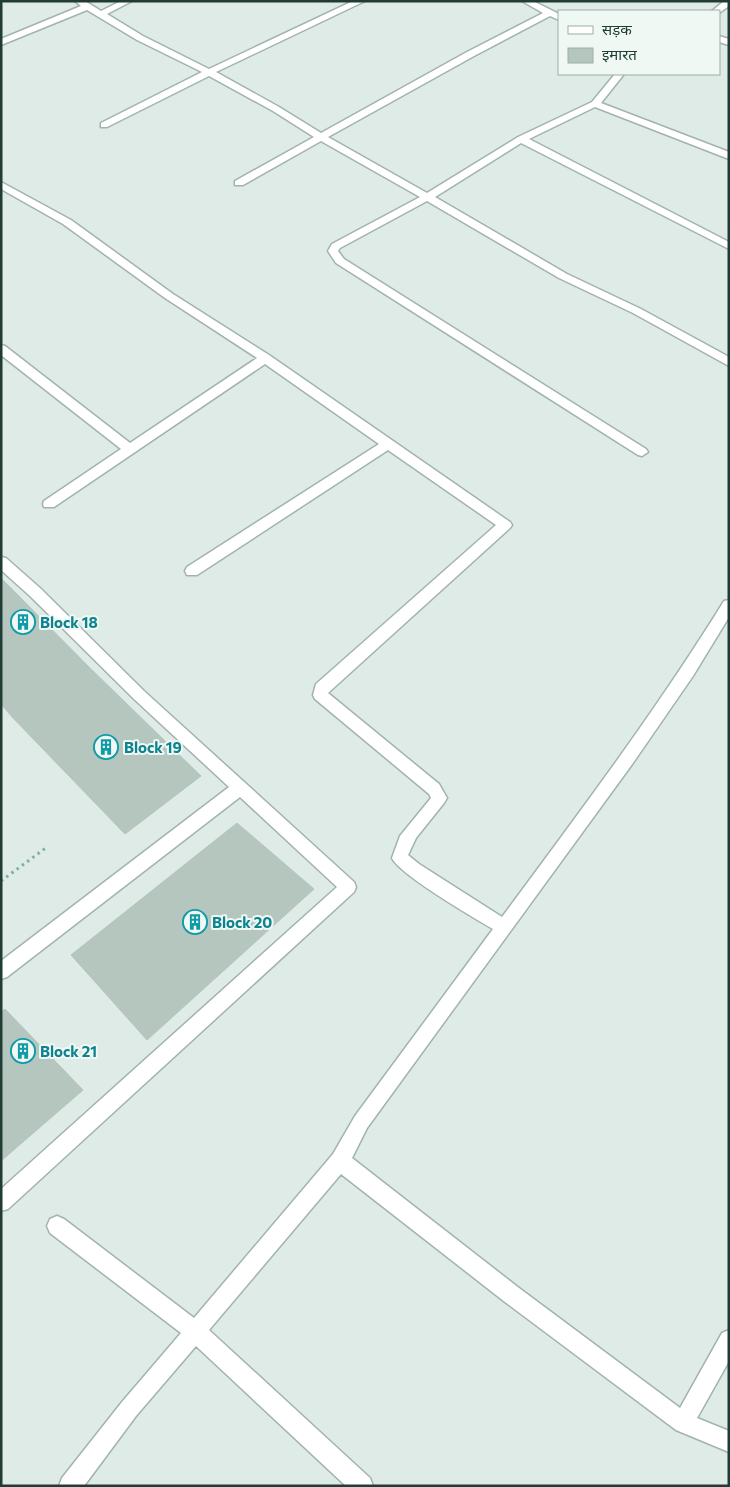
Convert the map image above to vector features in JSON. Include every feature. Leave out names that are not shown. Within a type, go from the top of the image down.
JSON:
[{"type":"street","points":[[101,14],[128,1]]},
{"type":"street","points":[[104,125],[264,44],[361,1]]},
{"type":"street","points":[[526,1],[558,17]]},
{"type":"street","points":[[717,10],[729,2]]},
{"type":"street","points":[[1,42],[84,4],[140,38],[209,72],[276,109],[322,138],[563,276],[637,311],[729,362]]},
{"type":"street","points":[[239,183],[322,138],[426,76],[549,13]]},
{"type":"street","points":[[619,75],[595,104],[521,139],[428,197],[336,246],[333,251],[346,265],[642,452]]},
{"type":"street","points":[[595,104],[729,156]]},
{"type":"street","points":[[521,139],[729,246]]},
{"type":"street","points":[[1,185],[67,222],[169,296],[265,358],[505,525],[321,688],[320,694],[434,789],[439,798],[434,808],[404,840],[400,858],[413,869],[505,928]]},
{"type":"street","points":[[1,349],[131,450]]},
{"type":"street","points":[[49,504],[265,358]]},
{"type":"street","points":[[192,571],[388,444]]},
{"type":"street","points":[[1,562],[35,592],[139,695],[348,887],[1,1202]]},
{"type":"street","points":[[70,1486],[129,1409],[340,1161],[361,1122],[634,751],[688,672],[729,605]]},
{"type":"street","points":[[1,970],[240,788]]},
{"type":"street","points":[[340,1161],[512,1295],[683,1423],[729,1442]]},
{"type":"street","points":[[57,1226],[195,1331],[362,1486]]},
{"type":"street","points":[[683,1423],[729,1340]]},
{"type":"path","points":[[1,881],[47,847]]},
{"type":"building","name":"Block 18","points":[[1,578],[89,667],[13,718],[1,704]]},
{"type":"building","name":"Block 19","points":[[89,667],[201,776],[125,834],[13,718]]},
{"type":"building","name":"Block 20","points":[[237,823],[314,889],[147,1040],[71,955]]},
{"type":"building","name":"Block 21","points":[[5,1009],[83,1090],[1,1161],[1,1012]]},
{"type":"place","name":"Block 18","points":[[23,622]]},
{"type":"place","name":"Block 19","points":[[106,747]]},
{"type":"place","name":"Block 20","points":[[195,922]]},
{"type":"place","name":"Block 21","points":[[23,1051]]}]
